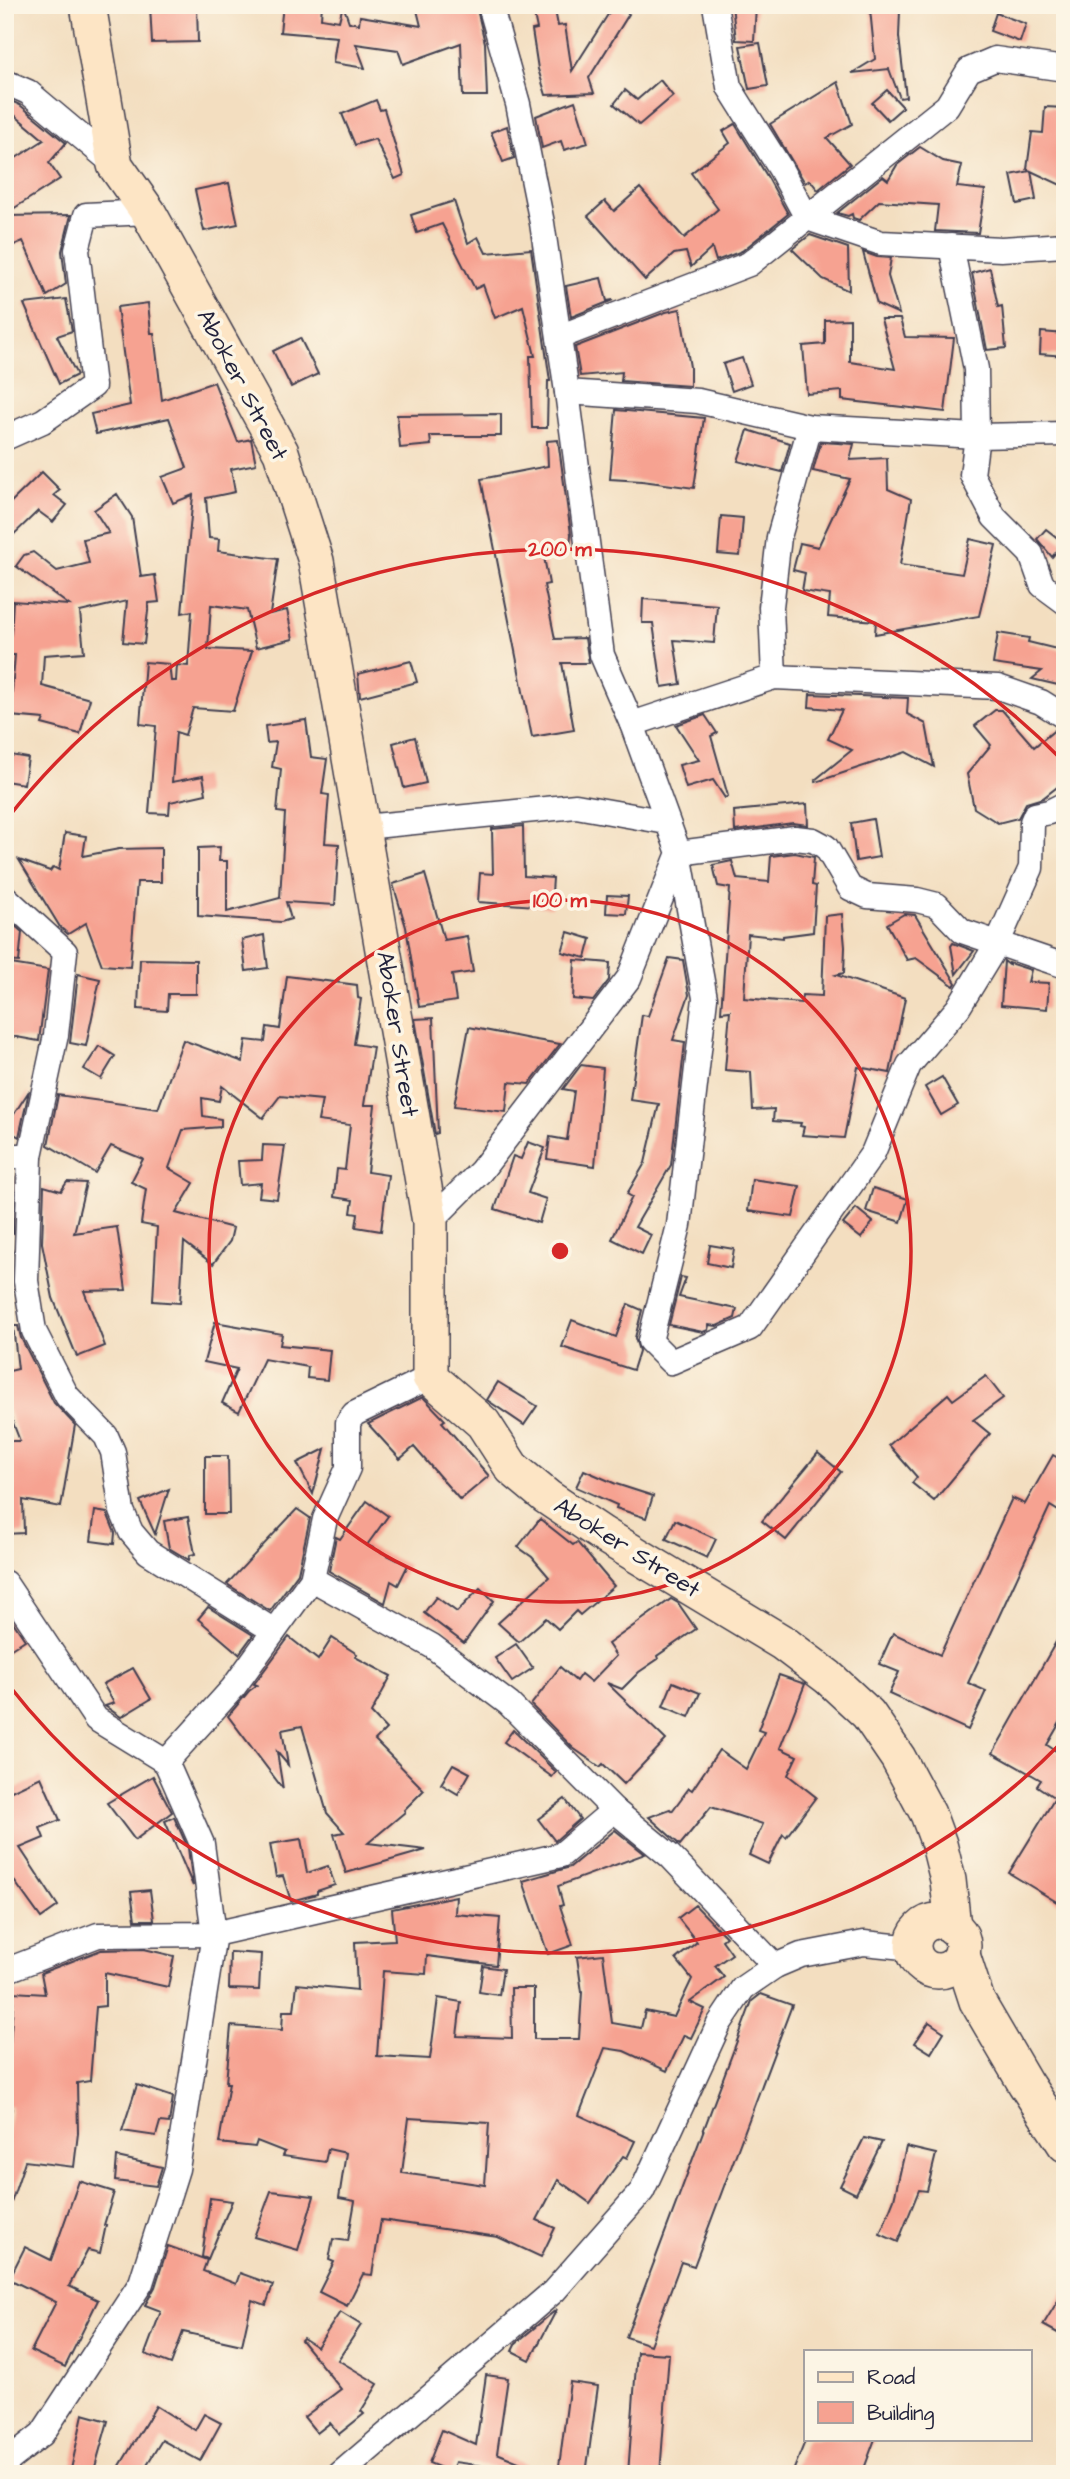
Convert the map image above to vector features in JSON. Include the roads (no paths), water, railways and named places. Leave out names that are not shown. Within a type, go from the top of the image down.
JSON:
[{"type":"main road","name":"Aboker Street","points":[[88,5],[115,165],[148,212],[281,452],[316,561],[430,1222],[430,1377],[483,1423],[512,1468],[547,1497],[602,1534],[783,1643],[828,1677],[868,1714],[898,1758],[928,1814],[939,1844],[948,1880],[939,1945]]},
{"type":"main road","points":[[939,1945],[977,2001],[1065,2144]]},
{"type":"street","points":[[490,5],[518,104],[542,223],[602,655],[632,723],[679,853],[705,998],[679,1225],[650,1341],[671,1362],[750,1328],[873,1153],[909,1065],[958,1008],[997,944],[1031,868],[1031,822],[1035,816],[1065,804]]},
{"type":"street","points":[[715,5],[729,87],[780,168],[807,218],[881,243],[1001,249],[1065,245]]},
{"type":"street","points":[[559,337],[749,264],[947,106],[969,70],[995,58],[1065,69]]},
{"type":"street","points":[[5,82],[28,92],[115,165]]},
{"type":"street","points":[[5,438],[43,421],[93,386],[77,250],[86,215],[148,212]]},
{"type":"street","points":[[951,246],[975,369],[977,436],[972,475],[994,517],[1031,554],[1042,585],[1065,602]]},
{"type":"street","points":[[567,392],[698,401],[810,427],[977,436],[1065,434]]},
{"type":"street","points":[[774,677],[771,607],[779,537],[810,427]]},
{"type":"street","points":[[632,723],[774,677],[998,687],[1041,702],[1065,717]]},
{"type":"street","points":[[364,827],[576,806],[667,822]]},
{"type":"street","points":[[679,853],[796,838],[813,840],[826,847],[850,888],[867,896],[917,900],[937,905],[962,931],[1065,966]]},
{"type":"street","points":[[430,1222],[481,1171],[629,978],[679,853]]},
{"type":"street","points":[[5,897],[65,952],[56,1034],[30,1156],[26,1280],[34,1331],[67,1396],[106,1436],[113,1452],[122,1511],[131,1532],[148,1552],[275,1631]]},
{"type":"street","points":[[5,1156],[30,1156]]},
{"type":"street","points":[[166,1762],[233,1688],[312,1578],[326,1519],[348,1468],[348,1422],[354,1414],[430,1377]]},
{"type":"street","points":[[312,1578],[432,1646],[498,1696],[614,1810],[670,1856],[775,1966]]},
{"type":"street","points":[[5,1583],[96,1719],[166,1762],[202,1844],[214,1934],[177,2169],[141,2283],[42,2434],[5,2463]]},
{"type":"street","points":[[5,1971],[98,1935],[214,1934],[561,1855],[614,1810]]},
{"type":"street","points":[[340,2474],[554,2291],[642,2191],[719,2024],[743,1988],[775,1966],[801,1955],[864,1943],[939,1945]]}]
